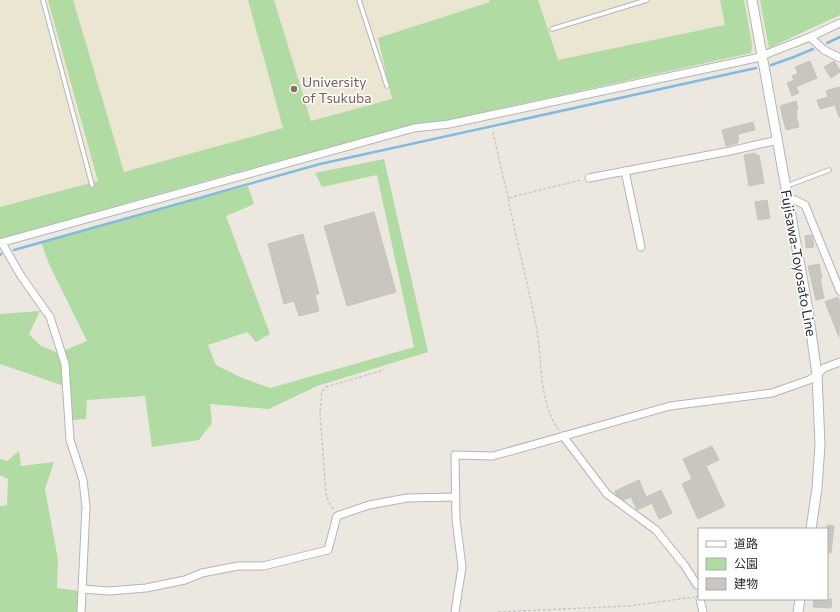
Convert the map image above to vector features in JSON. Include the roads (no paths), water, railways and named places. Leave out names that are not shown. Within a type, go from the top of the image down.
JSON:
[{"type":"main road","name":"Fujisawa-Toyosato Line","points":[[752,0],[808,310],[817,375],[820,445],[817,488],[811,528]]},
{"type":"main road","points":[[798,612],[800,600]]},
{"type":"street","points":[[81,612],[86,507],[83,480],[70,440],[65,364],[50,317],[21,276],[1,243],[414,128],[449,124],[762,56],[810,37],[840,23]]},
{"type":"street","points":[[810,37],[824,50],[840,58]]},
{"type":"street","points":[[589,178],[730,151],[778,140]]},
{"type":"street","points":[[625,171],[641,247]]},
{"type":"street","points":[[788,202],[795,200],[804,205],[840,291]]},
{"type":"street","points":[[455,612],[462,567],[456,519],[455,455],[493,456],[670,406],[772,393],[808,380],[817,375],[824,368],[840,362]]},
{"type":"street","points":[[564,436],[607,494],[656,530],[698,585]]},
{"type":"street","points":[[83,589],[109,591],[146,588],[185,580],[202,573],[238,566],[262,566],[328,550],[337,516],[369,504],[400,499],[456,496]]},
{"type":"street","points":[[700,600],[703,612]]},
{"type":"lane","points":[[43,0],[92,185]]},
{"type":"lane","points":[[360,0],[387,86]]},
{"type":"lane","points":[[552,29],[647,0]]},
{"type":"lane","points":[[786,186],[828,170]]},
{"type":"waterway","points":[[827,43],[840,37]]},
{"type":"waterway","points":[[771,65],[813,49]]},
{"type":"waterway","points":[[14,250],[320,164],[756,68]]},
{"type":"place","name":"University of Tsukuba","points":[[294,89]]}]
